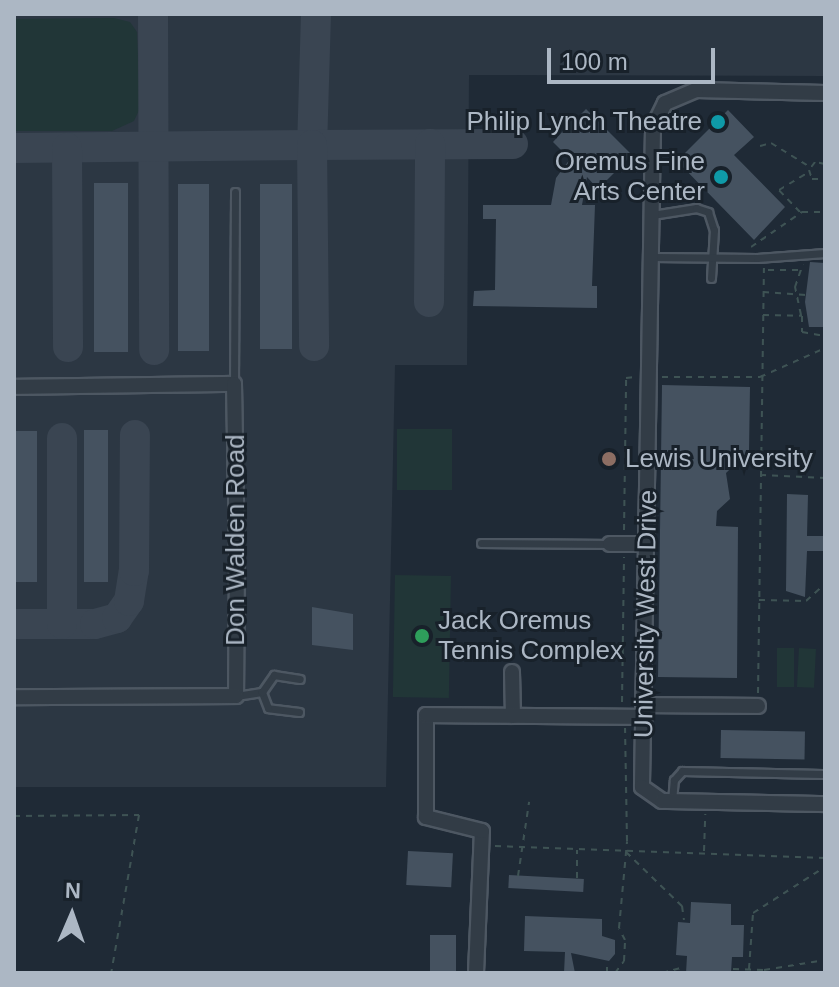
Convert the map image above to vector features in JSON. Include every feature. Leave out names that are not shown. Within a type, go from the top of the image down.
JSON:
[{"type":"street","name":"University West Drive","points":[[667,801],[642,787],[653,128],[665,103],[685,93],[708,90],[825,93]]},
{"type":"street","points":[[14,387],[234,384]]},
{"type":"street","name":"Don Walden Road","points":[[234,384],[236,696]]},
{"type":"street","points":[[610,544],[647,544]]},
{"type":"street","points":[[512,672],[513,716]]},
{"type":"street","points":[[14,697],[236,696]]},
{"type":"street","points":[[476,973],[482,838],[426,817],[426,715],[625,718],[645,711],[758,706]]},
{"type":"street","points":[[667,801],[825,804]]},
{"type":"lane","points":[[234,384],[235,192]]},
{"type":"lane","points":[[652,215],[696,208],[708,212],[714,230],[711,278]]},
{"type":"lane","points":[[652,257],[757,258],[825,253]]},
{"type":"lane","points":[[481,543],[610,544]]},
{"type":"lane","points":[[236,696],[262,692],[274,675],[300,679]]},
{"type":"lane","points":[[262,692],[268,708],[299,712]]},
{"type":"lane","points":[[667,801],[674,780],[682,771],[822,774]]},
{"type":"path","points":[[760,146],[771,143],[810,167],[825,164]]},
{"type":"path","points":[[801,213],[779,190],[809,172],[810,167]]},
{"type":"path","points":[[809,172],[815,180],[825,179]]},
{"type":"path","points":[[758,706],[761,315],[766,270],[750,248],[801,213],[825,212]]},
{"type":"path","points":[[803,262],[795,293],[802,316],[802,332],[825,336]]},
{"type":"path","points":[[766,270],[803,270]]},
{"type":"path","points":[[762,292],[806,295]]},
{"type":"path","points":[[761,315],[802,316]]},
{"type":"path","points":[[626,378],[760,377],[825,348]]},
{"type":"path","points":[[759,475],[825,478]]},
{"type":"path","points":[[758,600],[806,601],[825,584]]},
{"type":"path","points":[[615,973],[624,961],[625,940],[619,928],[625,851],[625,718],[622,702]]},
{"type":"path","points":[[518,876],[518,847],[529,802]]},
{"type":"path","points":[[704,853],[706,802]]},
{"type":"path","points":[[14,816],[139,815],[111,973]]},
{"type":"path","points":[[482,838],[518,847],[825,858]]},
{"type":"path","points":[[577,849],[577,878]]},
{"type":"path","points":[[625,851],[682,906],[684,920]]},
{"type":"path","points":[[749,969],[753,913],[825,867]]},
{"type":"path","points":[[733,969],[825,960]]},
{"type":"path","points":[[607,961],[607,973]]},
{"type":"path","points":[[662,973],[684,967]]},
{"type":"shaded area","points":[[14,14],[825,14],[825,76],[469,75],[467,365],[395,365],[386,787],[14,787]]},
{"type":"green space","points":[[114,18],[130,22],[137,32],[140,108],[134,121],[112,131],[14,131],[14,19]]},
{"type":"green space","points":[[397,429],[452,429],[452,490],[397,490]]},
{"type":"green space","name":"Jack Oremus Tennis Complex","points":[[395,575],[451,576],[449,698],[393,697]]},
{"type":"green space","points":[[777,648],[794,648],[794,687],[777,687]]},
{"type":"green space","points":[[799,648],[816,649],[814,688],[797,687]]},
{"type":"building","points":[[586,109],[632,155],[598,189],[587,177],[582,205],[595,205],[592,286],[597,286],[597,308],[473,306],[474,291],[495,290],[496,219],[483,219],[483,205],[551,205],[556,178],[570,159],[553,142],[563,131],[565,119],[576,119]]},
{"type":"building","name":"Oremus Fine Arts Center","points":[[728,110],[754,137],[734,155],[785,207],[754,240],[677,161]]},
{"type":"building","points":[[94,183],[128,183],[128,352],[94,352]]},
{"type":"building","points":[[178,184],[209,184],[209,351],[178,351]]},
{"type":"building","points":[[260,184],[292,184],[292,349],[260,349]]},
{"type":"building","points":[[810,262],[825,263],[825,327],[809,327],[805,302]]},
{"type":"building","points":[[662,385],[750,387],[749,451],[726,473],[730,499],[717,511],[716,526],[738,527],[737,678],[658,677]]},
{"type":"building","points":[[84,430],[108,430],[108,582],[84,582]]},
{"type":"building","points":[[14,431],[37,431],[37,582],[14,582]]},
{"type":"building","points":[[787,494],[808,495],[807,536],[825,536],[825,551],[807,551],[805,597],[786,591]]},
{"type":"building","points":[[312,607],[353,614],[353,650],[312,645]]},
{"type":"building","points":[[721,730],[805,731],[804,759],[721,758]]},
{"type":"building","points":[[408,851],[453,853],[451,887],[406,885]]},
{"type":"building","points":[[509,875],[584,879],[583,892],[508,888]]},
{"type":"building","points":[[691,902],[731,904],[731,925],[744,925],[743,957],[732,957],[731,973],[686,973],[687,956],[676,955],[678,922],[690,923]]},
{"type":"building","points":[[525,916],[602,919],[602,936],[615,940],[615,954],[609,961],[571,953],[575,973],[564,973],[565,952],[524,951]]},
{"type":"building","points":[[430,935],[456,935],[456,973],[430,973]]},
{"type":"taxiway","points":[[153,14],[154,350]]},
{"type":"taxiway","points":[[316,14],[312,145],[513,144]]},
{"type":"taxiway","points":[[429,302],[430,144]]},
{"type":"taxiway","points":[[14,148],[312,145],[314,346]]},
{"type":"taxiway","points":[[67,148],[68,347]]},
{"type":"taxiway","points":[[14,624],[95,624],[117,618],[129,601],[134,571],[135,435]]},
{"type":"taxiway","points":[[62,438],[62,624]]},
{"type":"place","name":"Philip Lynch Theatre","points":[[718,122]]},
{"type":"place","name":"Oremus Fine Arts Center","points":[[721,177]]},
{"type":"place","name":"Lewis University","points":[[609,459]]},
{"type":"place","name":"Jack Oremus Tennis Complex","points":[[422,636]]}]
